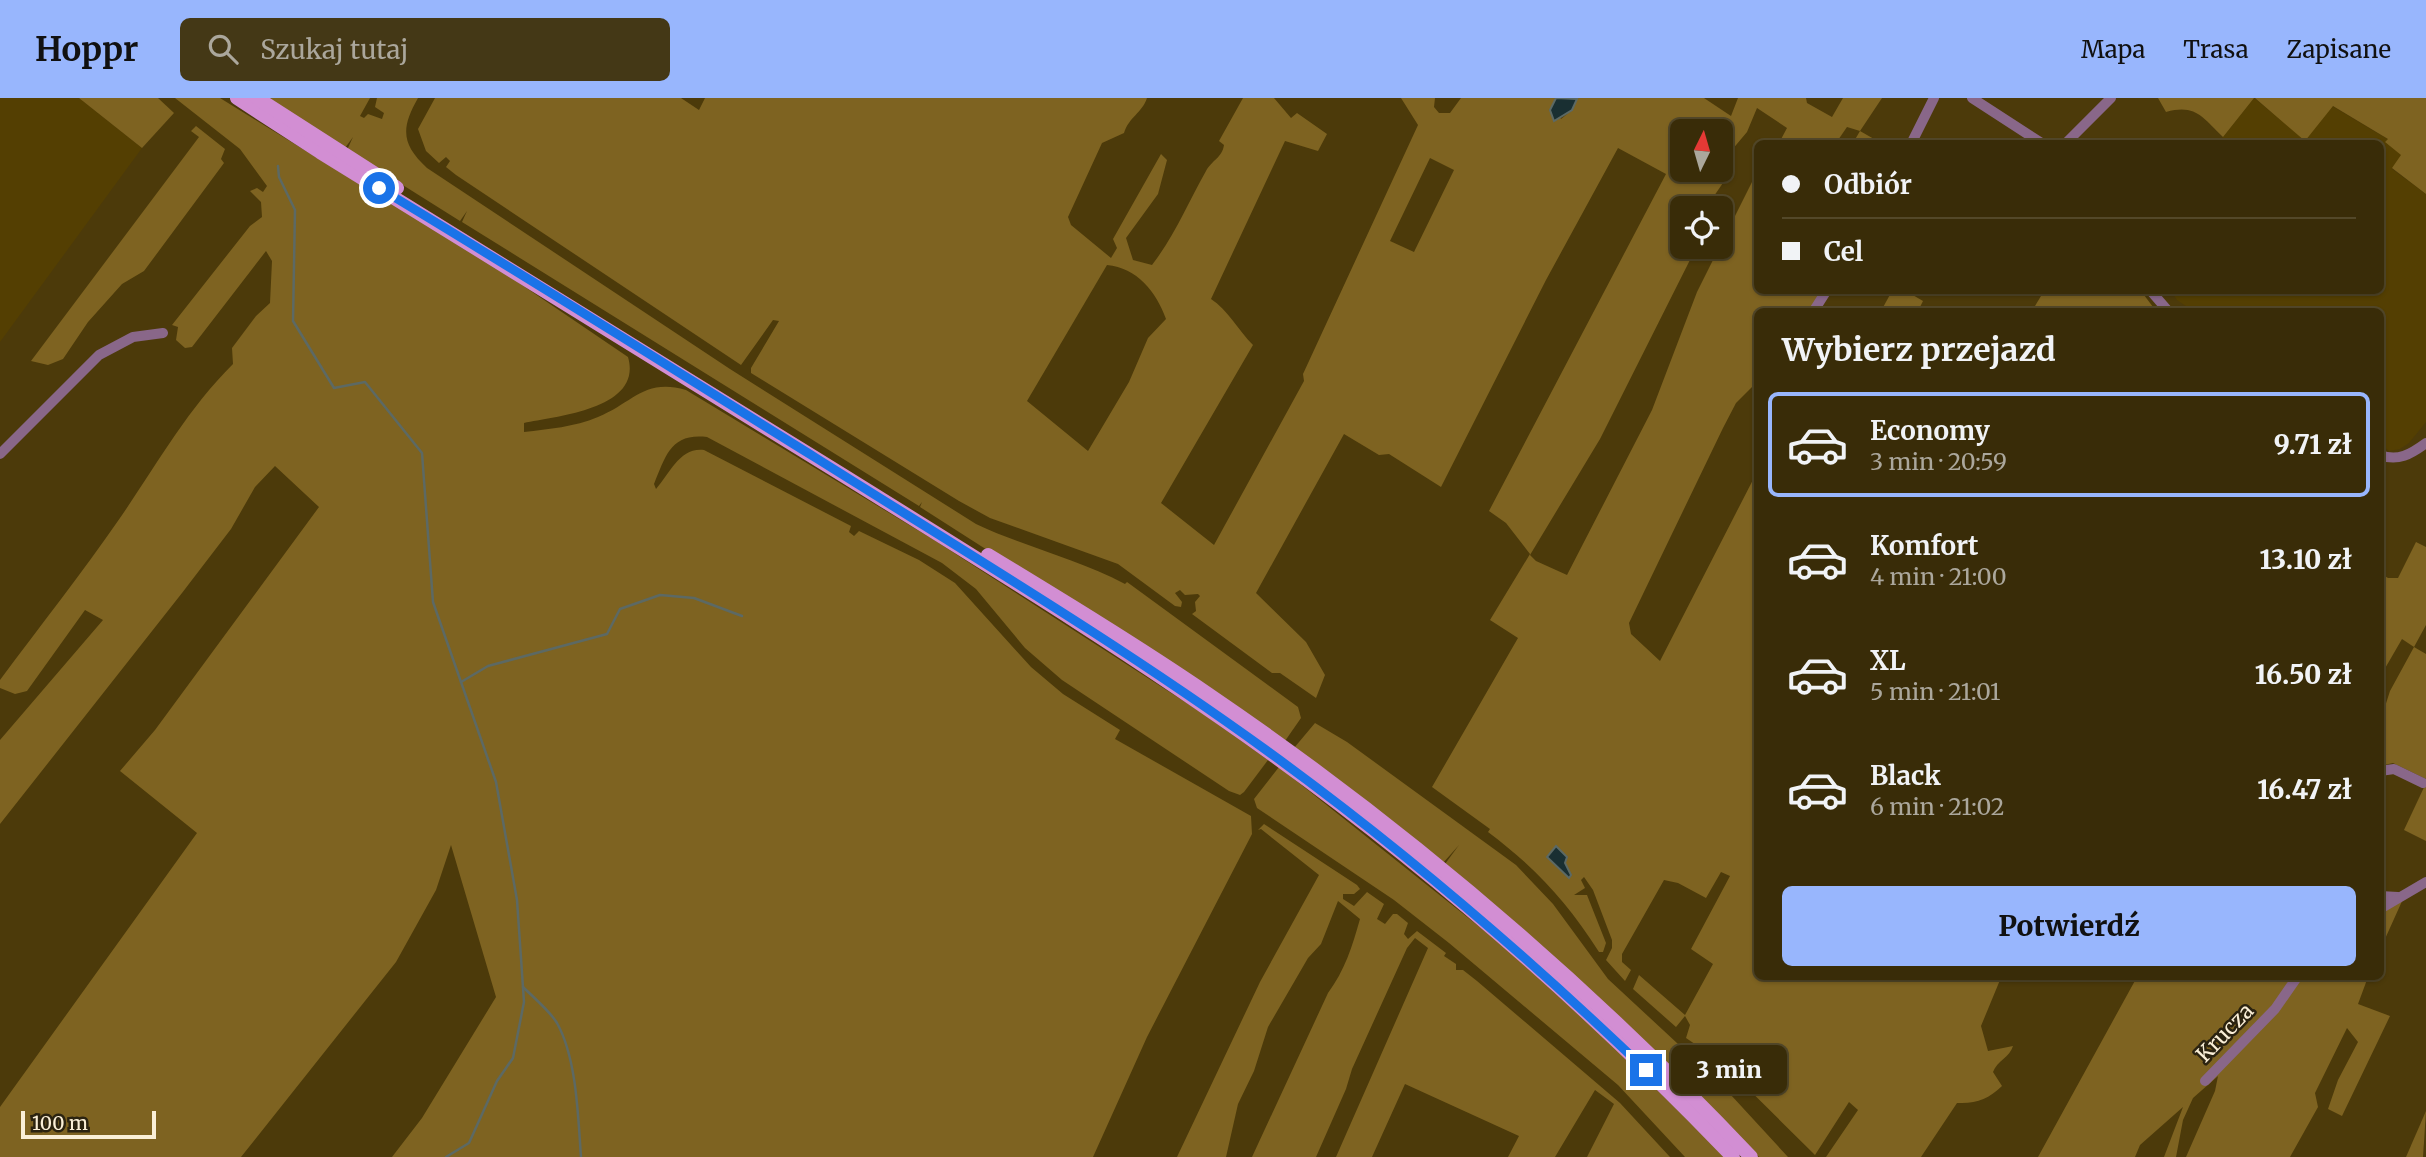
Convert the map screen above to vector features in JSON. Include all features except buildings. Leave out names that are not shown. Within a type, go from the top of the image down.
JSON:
[{"type":"main road","points":[[237,98],[955,545],[1252,740],[1380,836],[1501,936],[1626,1050],[1733,1157]]},
{"type":"main road","points":[[257,98],[515,261],[1087,614],[1259,729],[1396,832],[1510,927],[1620,1026],[1751,1157]]},
{"type":"street","points":[[1913,140],[1934,98]]},
{"type":"street","points":[[1972,98],[2037,140]]},
{"type":"street","points":[[2069,140],[2111,98]]},
{"type":"street","points":[[2153,294],[2166,308]]},
{"type":"street","points":[[0,454],[99,355],[133,337],[163,333]]},
{"type":"street","points":[[2384,456],[2404,457],[2426,443]]},
{"type":"street","points":[[2384,770],[2394,769],[2423,783]]},
{"type":"street","points":[[2384,906],[2426,882]]},
{"type":"street","points":[[2384,896],[2399,897]]},
{"type":"street","name":"Krucza","points":[[2205,1081],[2275,1009],[2295,980]]},
{"type":"shaded area","points":[[0,98],[79,98],[142,148],[0,342]]},
{"type":"shaded area","points":[[79,98],[158,98],[174,113],[142,148]]},
{"type":"shaded area","points":[[175,98],[220,98],[503,272],[628,357],[629,374],[623,388],[611,399],[576,413],[524,423],[524,432],[589,420],[639,394],[659,387],[686,390],[934,540],[1199,711],[1268,760],[1244,792],[1240,795],[1229,791],[1062,680],[1025,648],[976,589],[942,563],[707,437],[678,442],[662,464],[654,484],[656,489],[682,457],[696,450],[704,450],[851,526],[849,532],[854,536],[859,531],[919,560],[955,583],[1031,667],[1063,694],[1120,730],[1115,739],[1251,816],[1252,834],[1147,1037],[1093,1157],[392,1157],[422,1118],[496,997],[451,845],[436,890],[396,962],[241,1157],[0,1157],[0,1107],[197,833],[120,771],[155,730],[319,507],[275,466],[255,487],[231,529],[182,593],[0,824],[0,740],[103,620],[85,610],[27,691],[15,694],[0,688],[0,680],[106,539],[201,400],[233,364],[232,348],[256,316],[270,303],[272,261],[266,251],[192,347],[185,348],[176,340],[178,327],[172,325],[250,226],[262,217],[261,202],[250,191],[257,188],[263,192],[267,186],[240,149]]},
{"type":"shaded area","points":[[268,98],[370,98],[360,116],[364,118],[368,114],[382,119],[384,113],[375,107],[377,98],[418,98],[409,118],[406,135],[412,151],[427,168],[730,369],[976,524],[1125,584],[1127,582],[1298,707],[1301,718],[1285,741],[920,507],[922,502],[919,506],[462,222],[467,211],[460,221],[347,150],[353,137],[345,148]]},
{"type":"shaded area","points":[[435,98],[681,98],[699,110],[705,98],[1147,98],[1124,133],[1102,143],[1068,217],[1071,225],[1111,258],[1117,248],[1113,239],[1161,154],[1167,160],[1158,194],[1126,238],[1133,260],[1152,265],[1174,231],[1208,167],[1221,153],[1224,145],[1219,141],[1243,98],[1274,98],[1291,118],[1297,113],[1327,134],[1318,151],[1285,141],[1211,299],[1223,309],[1253,345],[1161,503],[1214,545],[1304,381],[1303,374],[1418,125],[1401,98],[1435,98],[1434,107],[1439,113],[1450,113],[1461,98],[1556,98],[1554,105],[1561,119],[1572,110],[1577,98],[1704,98],[1731,116],[1738,98],[1806,98],[1807,103],[1832,117],[1843,98],[1882,98],[1860,131],[1847,127],[1838,140],[1781,140],[1787,128],[1757,108],[1747,132],[1733,149],[1733,119],[1670,119],[1670,182],[1724,182],[1714,196],[1670,196],[1670,259],[1690,259],[1600,439],[1530,555],[1536,561],[1567,575],[1652,410],[1697,292],[1714,259],[1733,259],[1733,220],[1754,178],[1754,294],[1825,294],[1817,308],[1754,308],[1754,385],[1736,403],[1723,428],[1629,623],[1631,634],[1660,661],[1754,478],[1754,980],[2000,980],[1981,1026],[1988,1051],[2013,1046],[1993,1072],[2002,1086],[1982,1100],[1957,1103],[1921,1157],[1826,1157],[1858,1110],[1849,1102],[1815,1155],[1720,1061],[1686,1038],[1690,1025],[1685,1016],[1676,1027],[1633,989],[1639,975],[1685,1015],[1713,964],[1691,949],[1730,876],[1721,872],[1706,898],[1678,883],[1664,880],[1622,954],[1622,962],[1631,970],[1625,981],[1606,960],[1612,948],[1612,940],[1593,890],[1584,877],[1581,880],[1585,888],[1574,895],[1587,895],[1606,943],[1603,952],[1599,952],[1575,917],[1536,873],[1488,832],[1490,829],[1432,787],[1518,638],[1490,620],[1530,554],[1506,523],[1489,511],[1666,174],[1618,148],[1546,280],[1441,487],[1389,454],[1379,455],[1344,434],[1256,593],[1306,642],[1325,675],[1316,698],[1280,673],[1272,673],[1192,614],[1196,611],[1195,602],[1200,596],[1198,594],[1185,595],[1180,590],[1175,593],[1182,602],[1181,607],[1175,606],[1118,564],[990,518],[751,373],[751,368],[779,321],[773,320],[741,365],[456,175],[446,167],[450,161],[446,157],[439,163],[426,151],[418,129]],"holes":[[[1430,158],[1454,170],[1414,252],[1390,241]],[[1107,265],[1136,276],[1151,290],[1166,319],[1148,338],[1129,382],[1088,451],[1027,401]]]},
{"type":"shaded area","points":[[2158,98],[2254,98],[2223,137],[2204,118],[2192,111],[2166,112]]},
{"type":"shaded area","points":[[2254,98],[2305,140],[2220,140]]},
{"type":"shaded area","points":[[2255,98],[2426,98],[2426,194],[2392,168],[2401,155],[2385,142],[2388,139],[2333,106],[2304,140]]},
{"type":"shaded area","points":[[2332,106],[2389,140],[2385,142],[2402,155],[2392,169],[2426,194],[2426,422],[2409,443],[2400,449],[2389,451],[2384,447],[2384,308],[2189,308],[2173,294],[2384,294],[2384,140],[2305,140]]},
{"type":"shaded area","points":[[196,126],[225,149],[221,159],[224,163],[144,271],[122,284],[88,322],[63,359],[48,365],[31,361],[199,137],[191,131]]},
{"type":"shaded area","points":[[1860,131],[1876,140],[1855,140]]},
{"type":"shaded area","points":[[1890,294],[1911,294],[1923,301],[1920,308],[1883,308]]},
{"type":"shaded area","points":[[2042,294],[2143,294],[2154,308],[2034,308]]},
{"type":"shaded area","points":[[2416,542],[2426,547],[2426,625],[2414,647],[2402,639],[2384,670],[2384,576],[2398,578]]},
{"type":"shaded area","points":[[2414,647],[2426,654],[2426,779],[2393,763],[2384,765],[2384,710],[2390,691]]},
{"type":"shaded area","points":[[1315,723],[1347,742],[1516,865],[1553,904],[1608,979],[1719,1082],[1788,1157],[1759,1157],[1677,1072],[1445,864],[1459,845],[1443,863],[1294,748]]},
{"type":"shaded area","points":[[1279,767],[1496,940],[1606,1039],[1725,1157],[1685,1157],[1618,1085],[1449,943],[1394,900],[1257,808],[1254,799]]},
{"type":"shaded area","points":[[2426,783],[2426,841],[2404,830]]},
{"type":"shaded area","points":[[1264,824],[1357,885],[1360,889],[1354,894],[1343,894],[1343,899],[1354,906],[1367,892],[1384,904],[1377,919],[1385,924],[1393,914],[1397,914],[1408,923],[1404,934],[1408,939],[1417,931],[1446,953],[1444,956],[1456,964],[1456,970],[1463,970],[1477,981],[1620,1103],[1670,1157],[1587,1157],[1614,1104],[1595,1090],[1555,1157],[1508,1157],[1519,1136],[1405,1084],[1372,1157],[1336,1157],[1428,948],[1415,938],[1407,948],[1352,1069],[1316,1157],[1252,1157],[1351,949],[1360,919],[1338,901],[1321,944],[1308,958],[1268,1027],[1254,1071],[1238,1104],[1226,1157],[1177,1157],[1260,982],[1319,875],[1261,829],[1258,830]]},
{"type":"shaded area","points":[[2403,899],[2384,941],[2384,911]]},
{"type":"shaded area","points":[[2135,980],[2367,980],[2358,1004],[2390,1016],[2342,1116],[2328,1109],[2338,1080],[2358,1042],[2347,1028],[2315,1093],[2318,1107],[2290,1157],[2186,1157],[2215,1091],[2218,1076],[2193,1098],[2183,1120],[2176,1157],[2164,1157],[2183,1107],[2140,1145],[2135,1157],[2038,1157]]},
{"type":"shaded area","points":[[2426,1111],[2423,1157],[2406,1157]]},
{"type":"water","points":[[1556,98],[1577,99],[1572,110],[1554,121],[1550,110]]},
{"type":"water","points":[[1556,846],[1567,857],[1565,863],[1571,875],[1569,878],[1547,857]]},
{"type":"waterway","points":[[278,166],[279,177],[295,210],[293,321],[334,388],[365,382],[422,453],[433,602],[496,782],[517,900],[524,1002],[513,1058],[497,1081],[469,1143],[446,1157]]},
{"type":"waterway","points":[[461,682],[488,666],[607,634],[620,609],[660,595],[694,598],[742,616]]},
{"type":"waterway","points":[[523,987],[554,1018],[564,1037],[573,1071],[581,1157]]},
{"type":"route","points":[[379,188],[955,545],[1150,670],[1252,740],[1353,815],[1458,899],[1550,979],[1646,1070]]}]
